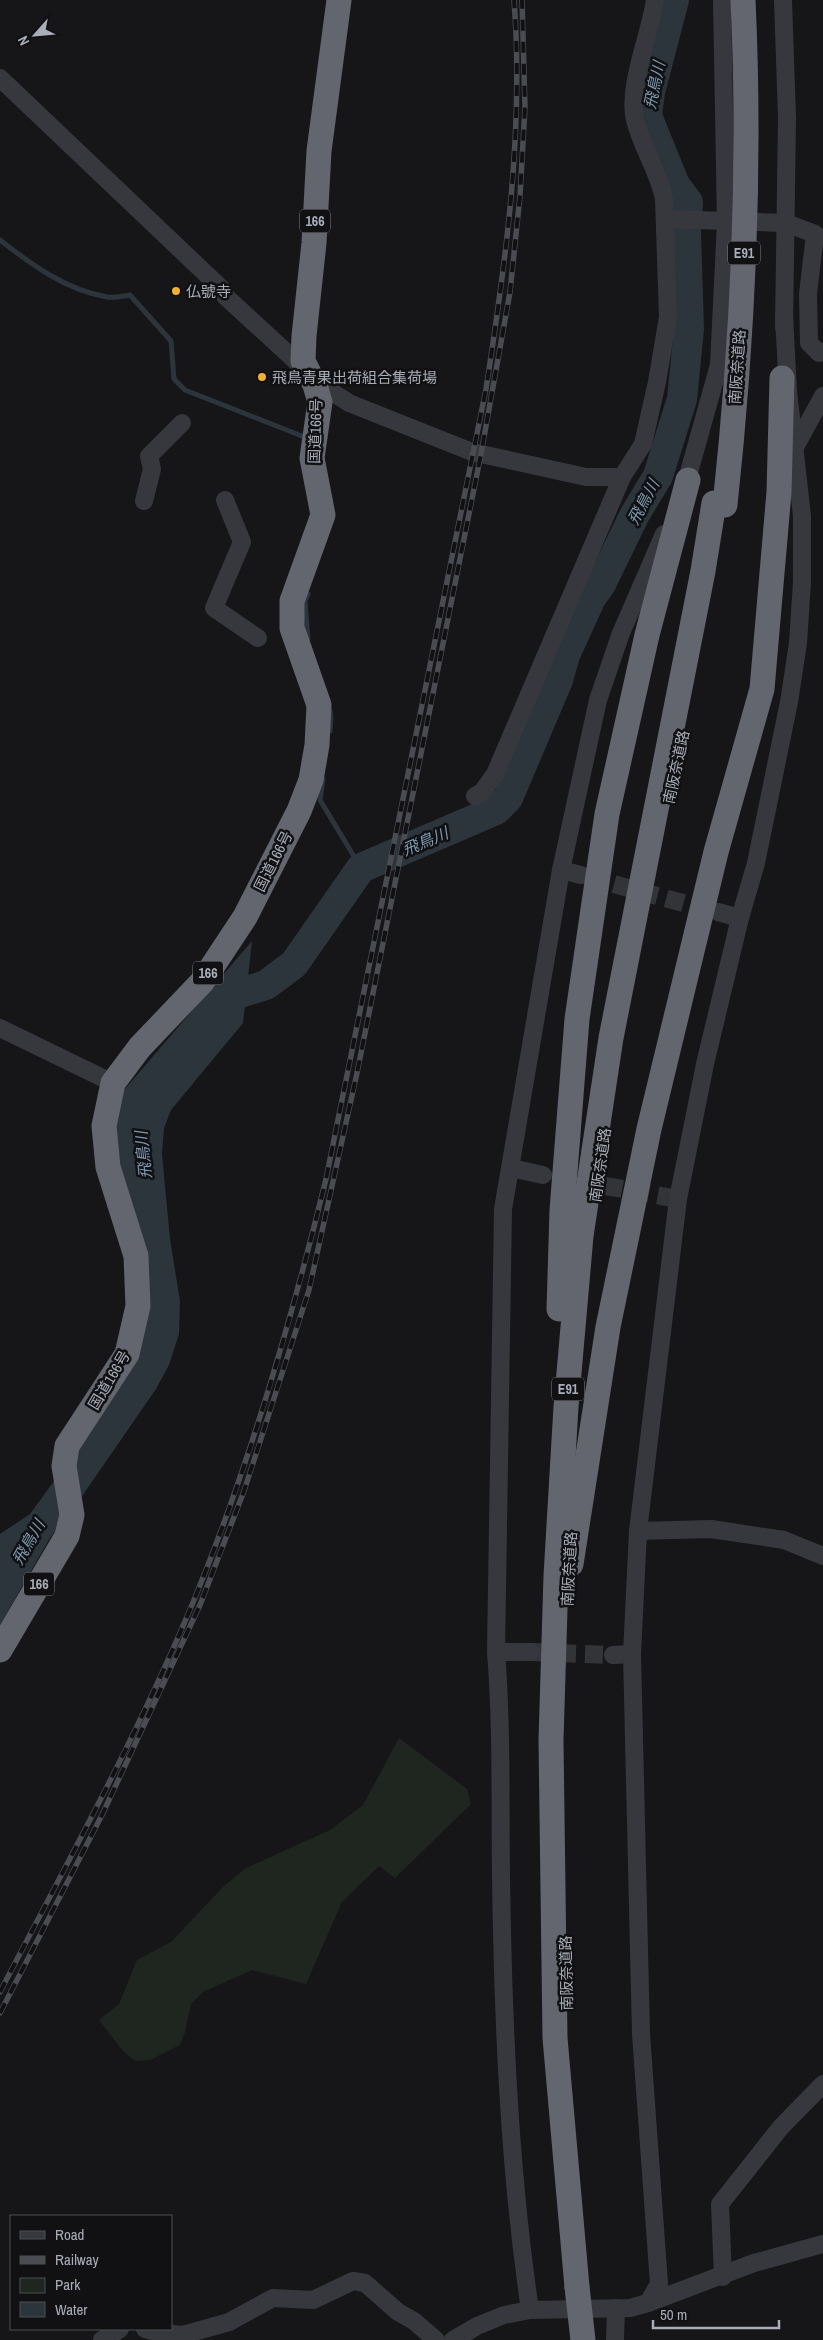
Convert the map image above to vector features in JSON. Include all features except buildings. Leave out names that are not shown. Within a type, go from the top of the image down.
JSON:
[{"type":"highway","name":"国道166号","points":[[0,1650],[67,1536],[72,1514],[64,1466],[67,1446],[127,1354],[138,1306],[136,1256],[108,1167],[104,1126],[113,1083],[140,1047],[208,974],[245,917],[299,811],[311,780],[317,744],[319,704],[292,628],[292,601],[323,515],[314,448],[320,402],[304,361],[304,336],[314,243],[319,151],[339,0]]},
{"type":"highway","name":"南阪奈道路","points":[[719,504],[737,234],[733,0]]},
{"type":"highway","name":"南阪奈道路","points":[[583,2340],[582,2287],[568,2038],[562,1765],[562,1579],[590,1235],[618,1040],[676,766],[719,504],[738,365],[745,233],[747,144],[743,0]]},
{"type":"highway","points":[[562,1579],[608,1327],[649,1128],[716,852],[762,689],[780,492],[782,378]]},
{"type":"highway","points":[[562,1579],[555,1401],[562,1210],[578,1019],[607,814],[647,635],[688,480]]},
{"type":"highway","name":"南阪奈道路","points":[[582,2287],[594,2340]]},
{"type":"street","points":[[475,796],[482,792],[495,774],[622,477],[643,444],[666,326],[666,219],[661,185],[643,148],[634,118],[635,84],[654,0]]},
{"type":"street","points":[[530,2310],[504,2035],[501,1715],[496,1652],[503,1209],[561,870],[598,700],[621,633],[688,480],[719,365],[718,222],[722,0]]},
{"type":"street","points":[[782,0],[787,118],[782,378]]},
{"type":"street","points":[[0,78],[224,292],[225,296],[323,386],[349,403],[465,450],[586,477],[622,477]]},
{"type":"street","points":[[666,219],[786,223],[819,238],[808,294],[809,343],[819,353],[823,352]]},
{"type":"street","points":[[648,2303],[659,2284],[641,2034],[632,1654],[638,1531],[678,1198],[705,1064],[740,918],[756,864],[789,702],[798,643],[802,582],[802,516],[788,392],[784,316]]},
{"type":"street","points":[[794,449],[823,396]]},
{"type":"street","points":[[144,501],[152,469],[149,456],[182,423]]},
{"type":"street","points":[[225,500],[242,542],[214,608],[258,638]]},
{"type":"street","points":[[561,870],[580,875]]},
{"type":"street","points":[[718,912],[740,918]]},
{"type":"street","points":[[0,1028],[113,1083]]},
{"type":"street","points":[[511,1168],[543,1175]]},
{"type":"street","points":[[638,1531],[710,1529],[784,1540],[823,1556]]},
{"type":"street","points":[[496,1652],[531,1652]]},
{"type":"street","points":[[613,1655],[632,1654]]},
{"type":"street","points":[[723,2276],[720,2204],[780,2127],[823,2084]]},
{"type":"street","points":[[453,2340],[477,2326],[504,2315],[530,2310],[630,2308],[723,2276],[754,2263],[823,2244]]},
{"type":"street","points":[[148,2330],[160,2334],[183,2335],[229,2322],[273,2298],[313,2300],[353,2281],[365,2283],[398,2312],[414,2321],[436,2340]]},
{"type":"street","points":[[615,2340],[616,2308]]},
{"type":"street","points":[[102,2340],[118,2330]]},
{"type":"green space","points":[[399,1738],[467,1789],[471,1804],[395,1878],[379,1866],[342,1902],[306,1984],[252,1970],[203,1992],[191,2004],[180,2045],[150,2060],[135,2061],[124,2052],[99,2020],[119,2004],[137,1960],[171,1942],[224,1886],[246,1868],[330,1830],[363,1805]]},
{"type":"water","points":[[252,941],[243,1023],[171,1110],[164,1128],[162,1154],[170,1239],[180,1301],[179,1334],[169,1365],[156,1389],[80,1499],[50,1538],[0,1625],[0,1534],[30,1514],[84,1440],[136,1353],[115,1148],[117,1115],[124,1090]]},
{"type":"waterway","name":"飛鳥川","points":[[217,1018],[237,994],[266,985],[294,964],[361,868],[496,810],[508,798],[558,680],[565,655],[591,598],[601,584],[635,514],[658,476],[682,399],[689,329],[686,232],[688,202],[675,185],[647,116],[650,92],[674,0]]},
{"type":"waterway","points":[[0,240],[37,267],[77,289],[107,297],[130,295],[171,341],[174,379],[185,390],[307,438]]},
{"type":"waterway","points":[[308,594],[305,601],[308,640]]},
{"type":"waterway","points":[[330,710],[330,731]]},
{"type":"waterway","points":[[323,779],[320,800],[361,868]]},
{"type":"tunnel","points":[[588,877],[712,911]]},
{"type":"tunnel","points":[[578,1181],[678,1199]]},
{"type":"tunnel","points":[[531,1652],[613,1655]]},
{"type":"railway","points":[[0,1992],[126,1749],[194,1600],[251,1445],[284,1339],[313,1233],[326,1179],[486,389],[506,244],[515,146],[517,97],[514,0]]},
{"type":"railway","points":[[0,2013],[102,1815],[200,1605],[244,1491],[309,1290],[357,1073],[481,454],[510,292],[520,196],[525,107],[522,0]]},
{"type":"place","name":"仏號寺","points":[[176,291]]},
{"type":"place","name":"飛鳥青果出荷組合集荷場","points":[[262,377]]}]
